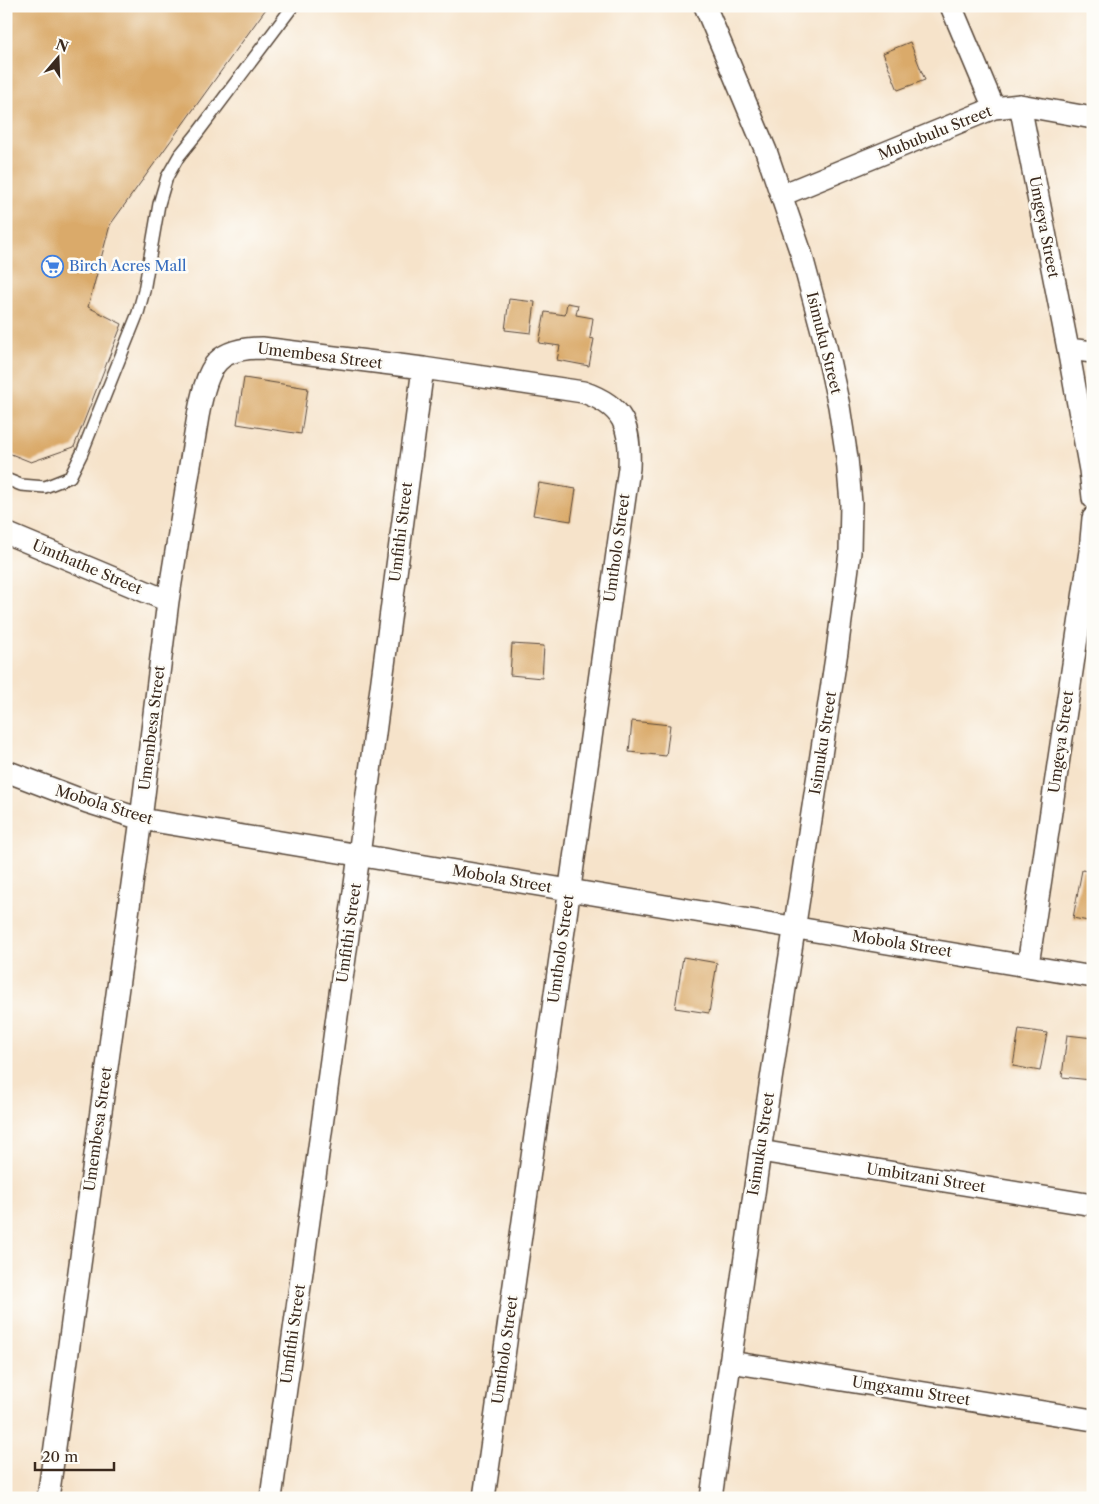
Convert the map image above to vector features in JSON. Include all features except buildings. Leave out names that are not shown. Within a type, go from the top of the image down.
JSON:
[{"type":"street","name":"Isimuku Street","points":[[704,6],[766,151],[801,253],[826,342],[839,406],[846,449],[851,502],[850,552],[843,613],[760,1151],[711,1498]]},
{"type":"street","points":[[951,6],[994,108]]},
{"type":"street","name":"Mububulu Street","points":[[782,195],[994,108],[1020,105],[1093,118]]},
{"type":"street","name":"Umgeya Street","points":[[1020,105],[1068,349],[1090,470],[1093,498]]},
{"type":"street","name":"Umembesa Street","points":[[48,1498],[168,602],[201,397],[209,376],[217,361],[228,354],[245,348],[262,348],[423,368],[583,392],[598,397],[611,406]]},
{"type":"street","points":[[1068,349],[1093,352]]},
{"type":"street","name":"Umfithi Street","points":[[271,1498],[423,368]]},
{"type":"street","name":"Umtholo Street","points":[[484,1498],[629,468],[630,447],[628,433],[622,418],[611,406]]},
{"type":"street","name":"Umgeya Street","points":[[1028,966],[1090,551],[1093,518]]},
{"type":"street","name":"Umthathe Street","points":[[6,533],[168,602]]},
{"type":"street","name":"Mobola Street","points":[[6,771],[87,802],[140,819],[1093,977]]},
{"type":"street","name":"Umbitzani Street","points":[[760,1151],[1093,1205]]},
{"type":"street","name":"Umgxamu Street","points":[[730,1362],[1093,1420]]},
{"type":"lane","points":[[6,479],[21,485],[45,487],[70,477],[86,444],[138,313],[144,291],[159,204],[167,177],[179,156],[293,6]]},
{"type":"place","name":"Birch Acres Mall","points":[[53,266]]}]
